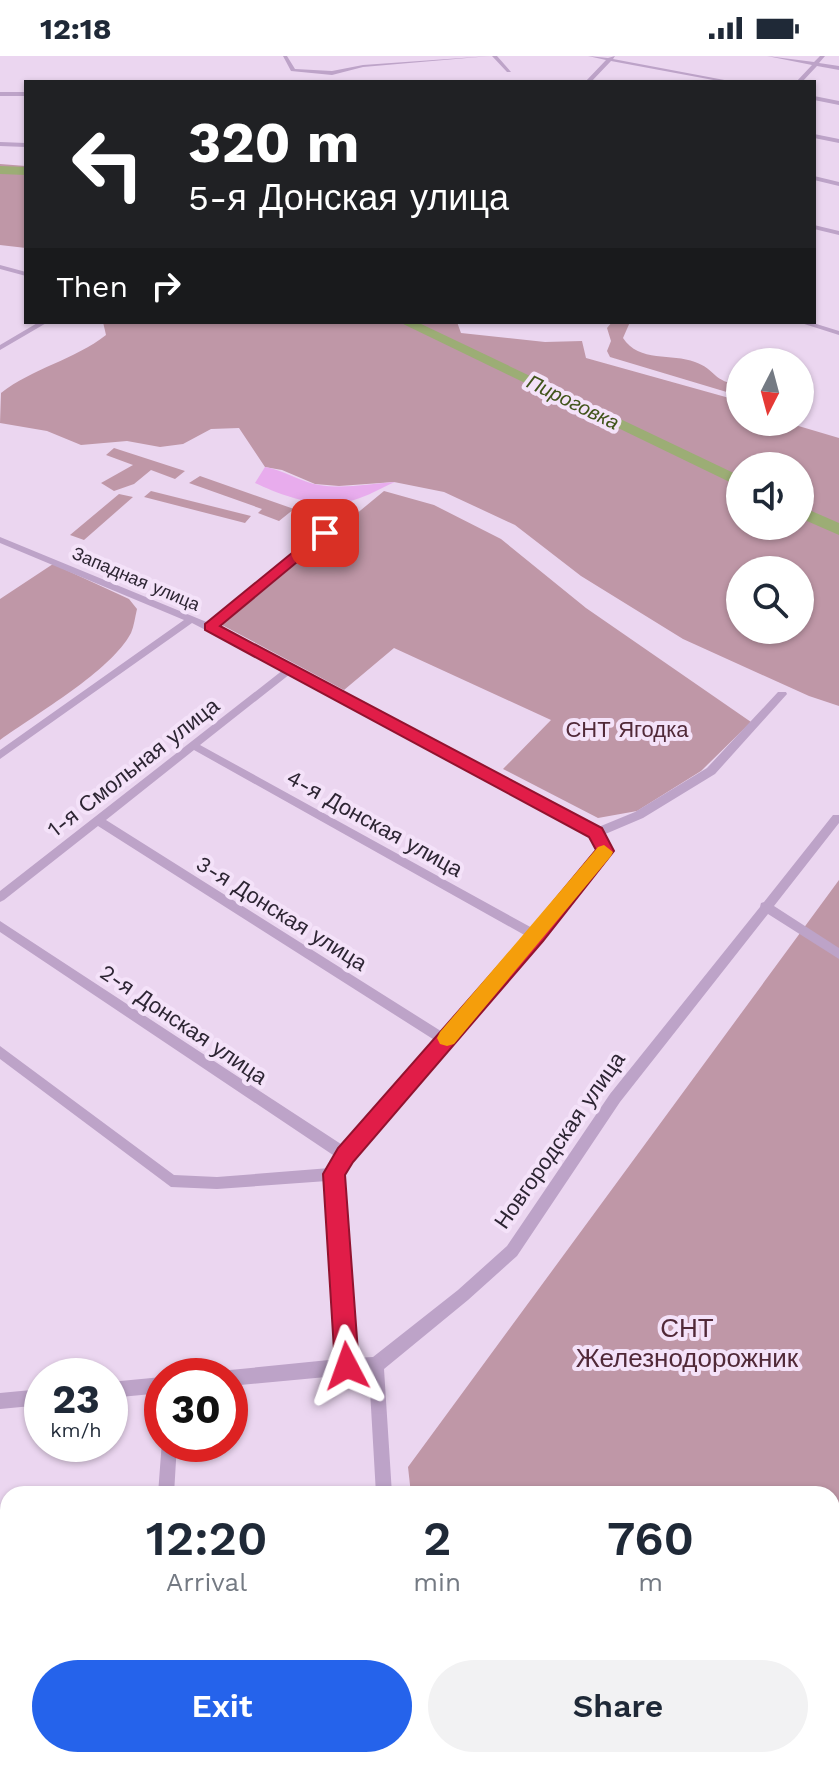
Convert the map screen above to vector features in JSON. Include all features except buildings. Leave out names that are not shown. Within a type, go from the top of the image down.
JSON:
[{"type":"street","points":[[285,56],[293,70],[335,73],[363,66],[488,56]]},
{"type":"street","points":[[494,56],[509,71]]},
{"type":"street","points":[[590,56],[612,57],[722,80]]},
{"type":"street","points":[[769,56],[839,68]]},
{"type":"street","points":[[801,80],[823,56]]},
{"type":"street","points":[[590,80],[612,57]]},
{"type":"street","points":[[330,80],[335,73]]},
{"type":"street","points":[[0,94],[24,94]]},
{"type":"street","points":[[816,98],[839,103]]},
{"type":"street","points":[[816,136],[839,141]]},
{"type":"street","points":[[0,144],[24,145]]},
{"type":"street","points":[[816,178],[839,184]]},
{"type":"street","points":[[816,227],[839,233]]},
{"type":"street","points":[[0,267],[24,273]]},
{"type":"street","points":[[0,348],[41,324]]},
{"type":"street","points":[[809,324],[839,333]]},
{"type":"street","name":"Западная улица","points":[[0,540],[210,627],[325,533]]},
{"type":"street","points":[[0,755],[191,619]]},
{"type":"street","points":[[210,627],[596,833],[605,851],[536,936],[345,1155],[334,1174],[347,1366]]},
{"type":"street","name":"1-я Смольная улица","points":[[0,897],[290,669]]},
{"type":"street","points":[[596,833],[639,815],[711,771],[782,694]]},
{"type":"street","name":"4-я Донская улица","points":[[194,746],[536,936]]},
{"type":"street","name":"Новгородская улица","points":[[376,1365],[512,1251],[615,1098],[837,818]]},
{"type":"street","name":"3-я Донская улица","points":[[97,820],[445,1040]]},
{"type":"street","points":[[765,906],[839,954]]},
{"type":"street","name":"2-я Донская улица","points":[[0,926],[345,1155]]},
{"type":"street","points":[[0,1052],[171,1181],[217,1183],[334,1174]]},
{"type":"street","points":[[248,1376],[376,1365],[384,1486]]},
{"type":"street","points":[[0,1401],[24,1399]]},
{"type":"street","points":[[166,1486],[168,1462]]},
{"type":"green space","points":[[0,164],[24,166],[24,248],[0,245]]},
{"type":"green space","points":[[103,324],[458,324],[461,333],[545,342],[582,341],[586,358],[726,397],[726,436],[814,436],[814,431],[839,438],[839,706],[809,696],[683,639],[581,576],[515,525],[444,492],[394,482],[339,486],[315,484],[282,470],[265,467],[239,428],[211,429],[183,444],[160,447],[127,441],[81,445],[47,431],[0,423],[1,393],[26,377],[81,351],[106,335]]},
{"type":"green space","points":[[610,324],[629,324],[623,338],[630,346],[647,354],[686,359],[702,365],[726,381],[726,392],[610,357],[607,351],[611,341],[607,328]]},
{"type":"green space","points":[[114,448],[185,471],[175,479],[151,470],[134,484],[114,491],[101,483],[133,465],[106,455]]},
{"type":"green space","points":[[200,476],[294,509],[279,521],[258,513],[262,509],[189,483]]},
{"type":"green space","points":[[151,491],[251,516],[245,523],[144,497]]},
{"type":"green space","name":"СНТ Ягодка","points":[[384,491],[434,505],[501,539],[586,608],[751,722],[701,771],[637,811],[598,818],[503,769],[551,720],[394,648],[344,690],[222,625]]},
{"type":"green space","points":[[119,494],[133,497],[84,540],[70,535]]},
{"type":"green space","points":[[53,564],[129,599],[137,609],[133,627],[121,647],[90,677],[0,740],[0,599]]},
{"type":"green space","name":"СНТ Железнодорожник","points":[[839,880],[839,1486],[410,1486],[408,1467]]},
{"type":"sand","points":[[265,467],[328,486],[395,482],[354,500],[316,503],[255,483]]},
{"type":"waterway","name":"Пироговка","points":[[0,170],[24,171]]},
{"type":"waterway","name":"Пироговка","points":[[410,324],[726,475]]},
{"type":"waterway","name":"Пироговка","points":[[814,518],[839,530]]},
{"type":"slow traffic","points":[[447,1038],[604,852]]},
{"type":"route","points":[[325,533],[210,627],[596,833],[605,851],[536,936],[345,1155],[334,1174],[347,1366]]}]
